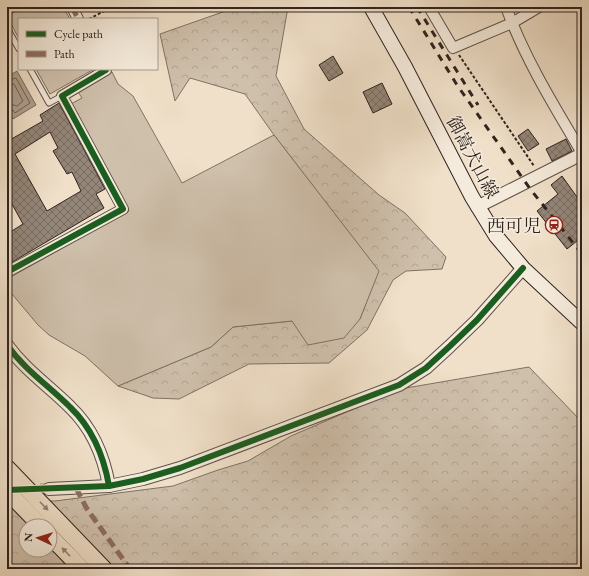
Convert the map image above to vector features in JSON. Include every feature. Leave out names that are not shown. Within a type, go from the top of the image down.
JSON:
[{"type":"highway","points":[[7,468],[104,569]]},
{"type":"highway","points":[[7,491],[33,518]]},
{"type":"highway","points":[[58,544],[82,569]]},
{"type":"main road","name":"御嵩犬山線","points":[[372,7],[405,67],[477,207],[496,236],[523,268],[582,323]]},
{"type":"street","points":[[72,7],[78,18]]},
{"type":"street","points":[[429,7],[453,48],[512,23],[539,7]]},
{"type":"street","points":[[477,207],[582,154],[536,74],[506,7]]},
{"type":"street","points":[[7,272],[123,209],[62,96],[106,70]]},
{"type":"street","points":[[49,489],[109,486],[143,479],[180,468],[399,385],[426,368],[450,346],[476,320],[523,268]]},
{"type":"street","points":[[7,345],[27,369],[72,409],[86,427],[99,450],[106,469],[109,486]]},
{"type":"lane","points":[[7,28],[18,47]]},
{"type":"lane","points":[[31,70],[49,103],[62,96]]},
{"type":"path","points":[[91,18],[112,7]]},
{"type":"path","points":[[453,48],[540,175]]},
{"type":"green space","points":[[24,7],[63,7],[69,18],[18,18],[18,37],[7,16]]},
{"type":"green space","points":[[237,7],[288,7],[276,76],[304,129],[379,195],[405,213],[446,257],[442,269],[406,271],[393,280],[367,330],[329,363],[249,364],[179,399],[153,398],[118,386],[211,347],[233,327],[292,321],[360,319],[378,271],[274,135],[245,94],[190,78],[175,101],[160,34]]},
{"type":"green space","points":[[37,70],[92,70],[50,94]]},
{"type":"green space","points":[[112,72],[118,84],[133,96],[182,183],[274,135],[379,271],[360,319],[344,338],[308,345],[292,321],[233,327],[211,347],[118,386],[85,356],[49,335],[38,325],[7,288],[7,279],[129,211],[71,104],[82,98],[78,92]]},
{"type":"green space","points":[[529,367],[582,422],[582,569],[7,569],[7,500],[55,501],[173,486],[248,461],[291,436],[400,389]]},
{"type":"water","points":[[17,71],[36,105],[13,119],[7,109],[7,77]]},
{"type":"building","points":[[333,56],[343,73],[329,81],[319,65]]},
{"type":"building","points":[[382,83],[392,104],[373,113],[363,92]]},
{"type":"building","points":[[59,103],[105,189],[96,194],[104,208],[7,265],[7,234],[23,224],[7,195],[7,139],[8,141],[43,121],[40,115]],"holes":[[[50,132],[58,148],[53,151],[67,174],[72,172],[81,191],[47,211],[15,154]]]},
{"type":"building","points":[[528,129],[539,144],[528,151],[518,136]]},
{"type":"building","points":[[566,139],[572,151],[552,161],[546,149]]},
{"type":"building","points":[[562,176],[582,204],[582,237],[567,249],[537,211],[558,194],[551,185]]},
{"type":"tunnel","points":[[22,489],[49,489]]},
{"type":"railway","points":[[409,7],[457,85],[531,190],[582,254]]},
{"type":"railway","points":[[417,7],[478,105]]},
{"type":"marked path","points":[[72,7],[78,18]]},
{"type":"marked path","points":[[76,488],[87,509],[130,569]]},
{"type":"cycle path","points":[[7,272],[123,209],[62,96],[106,70]]},
{"type":"cycle path","points":[[7,490],[109,486],[143,479],[180,468],[399,385],[426,368],[450,346],[477,320],[523,268]]},
{"type":"cycle path","points":[[7,345],[21,362],[62,399],[85,424],[96,444],[104,464],[109,486]]},
{"type":"place","name":"西可児","points":[[554,225]]}]
